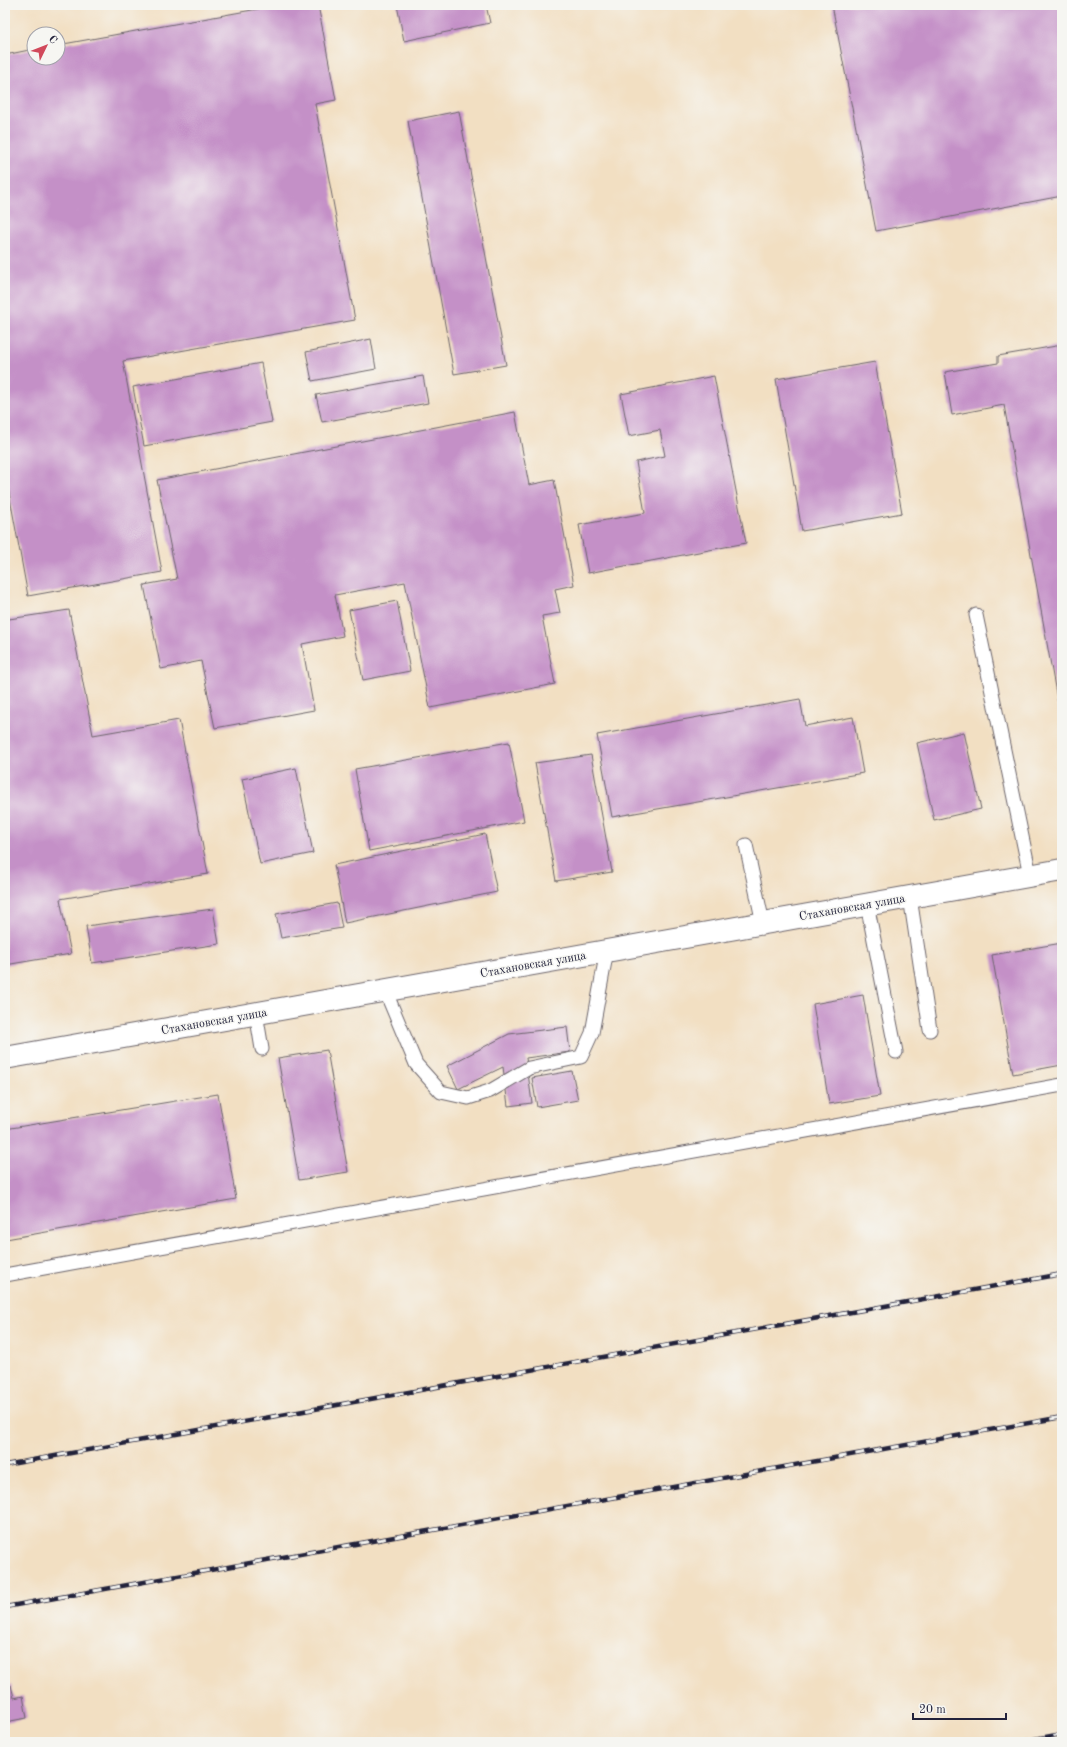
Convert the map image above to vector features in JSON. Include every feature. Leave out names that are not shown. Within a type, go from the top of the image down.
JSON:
[{"type":"street","name":"Стахановская улица","points":[[5,1058],[1062,870]]},
{"type":"lane","points":[[976,614],[1030,875]]},
{"type":"lane","points":[[746,845],[763,923]]},
{"type":"lane","points":[[910,896],[930,1030]]},
{"type":"lane","points":[[867,904],[896,1052]]},
{"type":"lane","points":[[385,990],[416,1064],[441,1092],[468,1098],[490,1091],[529,1068],[580,1057],[592,1033],[608,950]]},
{"type":"lane","points":[[256,1013],[262,1049]]},
{"type":"lane","points":[[5,1275],[1062,1085]]},
{"type":"building","points":[[280,5],[318,5],[336,100],[315,104],[355,320],[123,361],[162,572],[28,596],[5,471],[5,55],[26,51],[26,66],[66,66],[66,44]]},
{"type":"building","points":[[397,5],[486,5],[490,23],[404,41]]},
{"type":"building","points":[[832,5],[1062,5],[1062,196],[876,231]]},
{"type":"building","points":[[459,111],[506,365],[454,374],[408,121]]},
{"type":"building","points":[[371,339],[376,369],[312,381],[306,352]]},
{"type":"building","points":[[1062,345],[1061,721],[1004,405],[952,415],[945,372],[998,363],[998,356]]},
{"type":"building","points":[[875,362],[902,513],[802,531],[776,379]]},
{"type":"building","points":[[261,363],[272,422],[144,446],[133,387]]},
{"type":"building","points":[[423,376],[428,403],[322,422],[316,395]]},
{"type":"building","points":[[714,376],[746,543],[588,573],[579,525],[645,513],[636,462],[665,456],[660,430],[629,436],[621,394]]},
{"type":"building","points":[[515,412],[529,485],[554,480],[574,585],[555,589],[560,613],[542,616],[555,684],[430,708],[405,582],[335,595],[343,636],[302,644],[314,710],[215,728],[201,661],[161,669],[144,585],[177,579],[157,480]]},
{"type":"building","points":[[397,601],[410,671],[363,680],[349,610]]},
{"type":"building","points":[[5,603],[9,619],[69,610],[93,735],[179,720],[208,874],[60,899],[71,954],[5,965]]},
{"type":"building","points":[[800,699],[805,726],[853,717],[863,773],[612,817],[597,735]]},
{"type":"building","points":[[964,732],[981,809],[934,820],[917,743]]},
{"type":"building","points":[[509,742],[524,821],[369,851],[355,769]]},
{"type":"building","points":[[591,755],[612,872],[556,881],[535,763]]},
{"type":"building","points":[[296,768],[313,853],[260,864],[242,779]]},
{"type":"building","points":[[485,834],[497,892],[345,923],[334,865]]},
{"type":"building","points":[[337,903],[342,928],[281,938],[276,914]]},
{"type":"building","points":[[213,909],[219,944],[92,963],[86,926]]},
{"type":"building","points":[[1062,943],[1062,1065],[1013,1074],[992,955]]},
{"type":"building","points":[[863,995],[880,1096],[829,1104],[813,1004]]},
{"type":"building","points":[[567,1027],[570,1052],[526,1058],[532,1103],[508,1106],[503,1067],[458,1089],[447,1066],[509,1034]]},
{"type":"building","points":[[327,1050],[348,1172],[299,1180],[278,1058]]},
{"type":"building","points":[[572,1071],[578,1100],[537,1107],[532,1078]]},
{"type":"building","points":[[218,1094],[236,1199],[6,1239],[5,1129]]},
{"type":"building","points":[[11,1685],[14,1698],[23,1696],[27,1718],[5,1722],[5,1686]]},
{"type":"railway","points":[[5,1465],[1062,1274]]},
{"type":"railway","points":[[5,1607],[1062,1417]]},
{"type":"railway","points":[[1018,1742],[1062,1734]]}]
